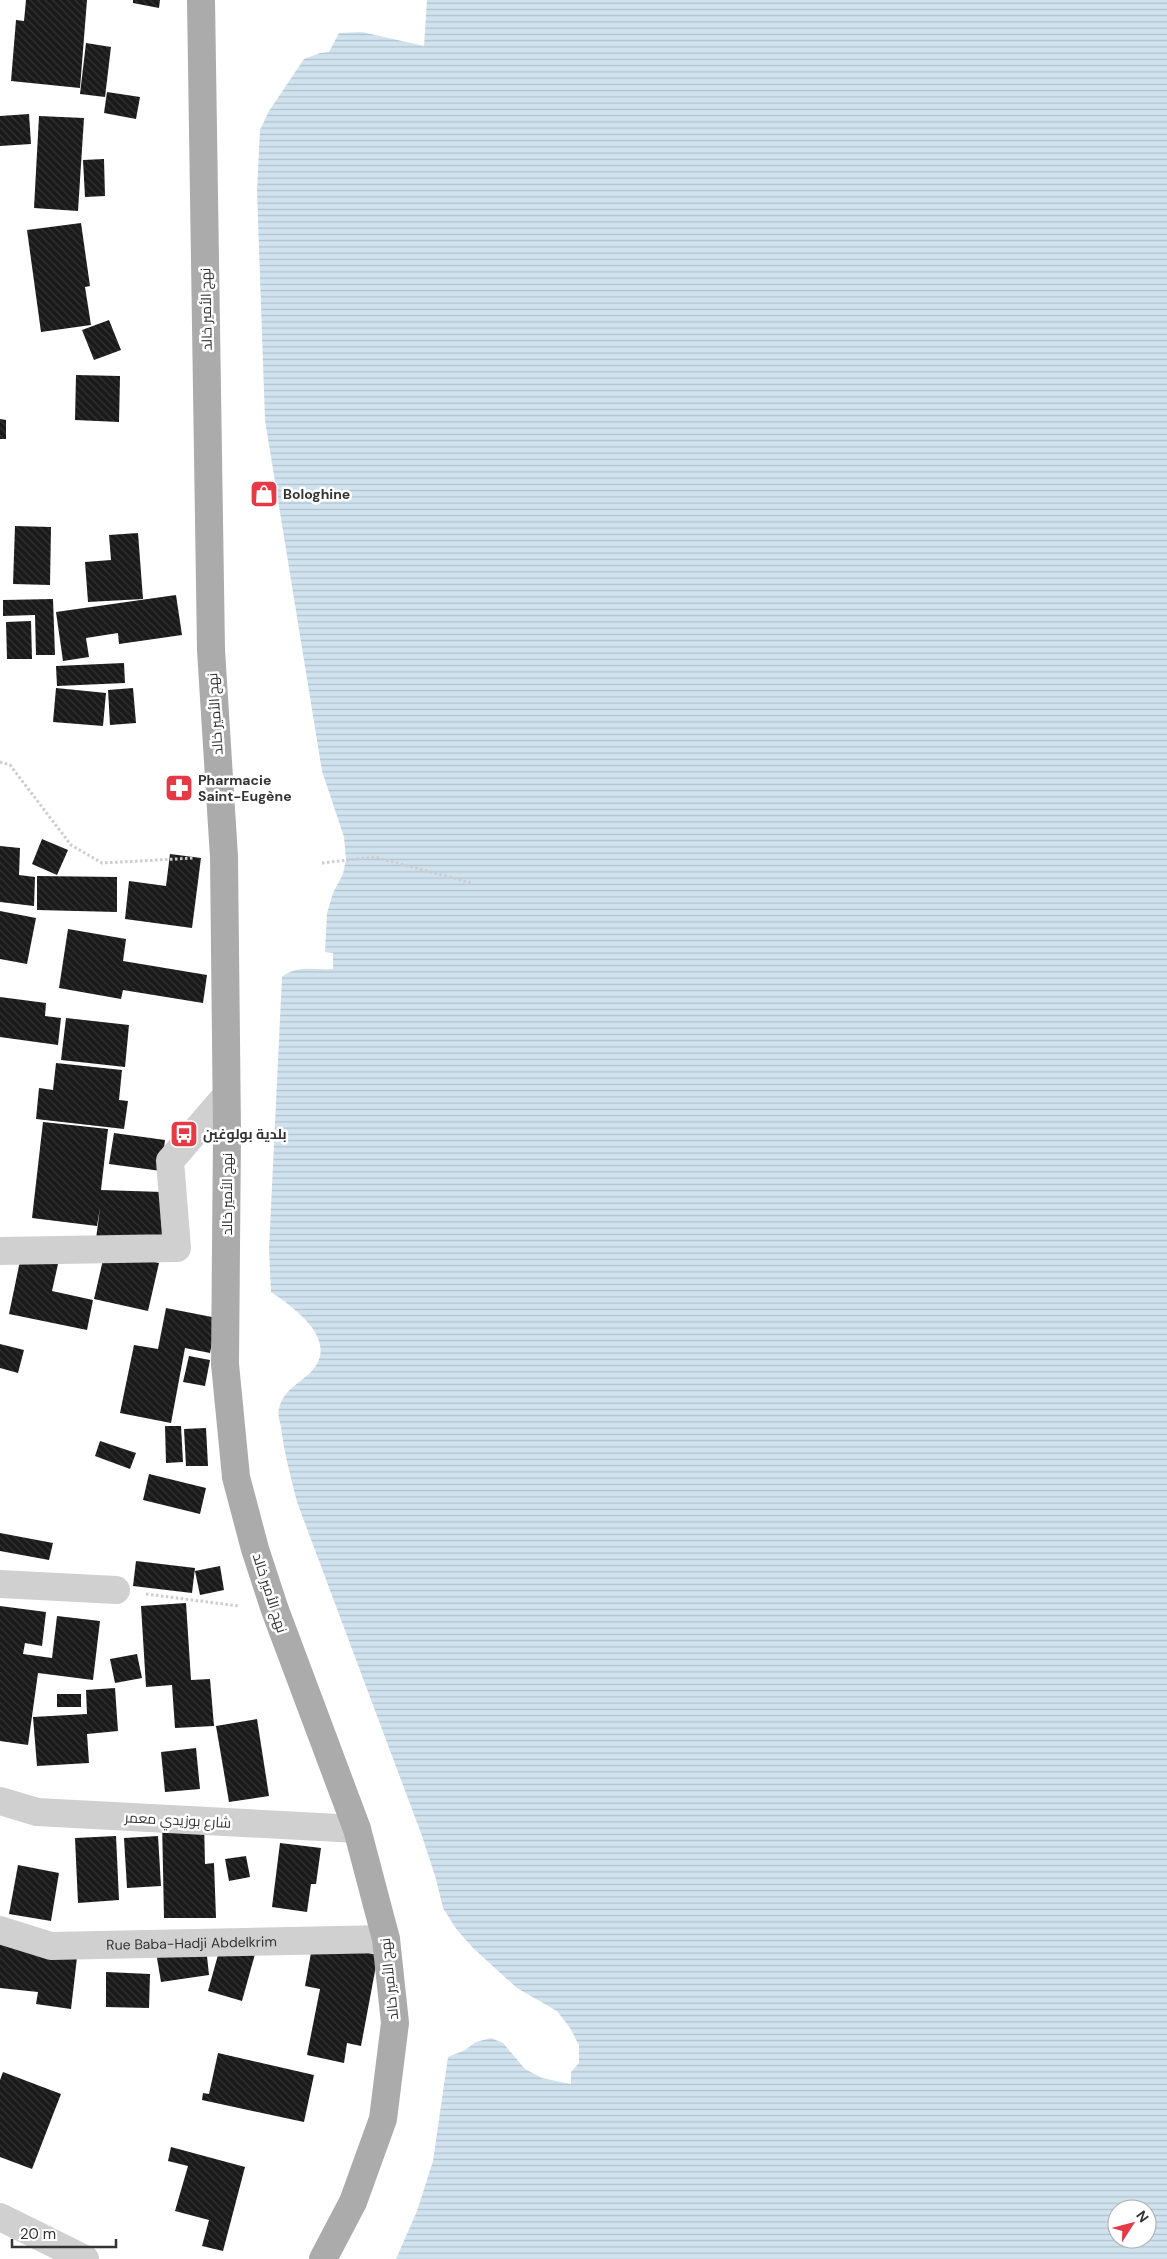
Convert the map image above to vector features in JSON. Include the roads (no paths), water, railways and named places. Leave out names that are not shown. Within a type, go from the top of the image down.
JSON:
[{"type":"main road","name":"نهج الأمير خالد","points":[[201,0],[211,650],[224,857],[226,1364],[236,1477],[255,1549],[275,1610],[357,1829],[386,1939],[395,2023],[383,2119],[353,2202],[323,2259]]},
{"type":"street","points":[[0,1251],[177,1248],[170,1161],[226,1096]]},
{"type":"street","points":[[0,1584],[116,1590]]},
{"type":"street","name":"شارع بوزيدي معمر","points":[[0,1801],[37,1812],[357,1829]]},
{"type":"street","name":"Rue Baba-Hadji Abdelkrim","points":[[0,1930],[50,1946],[386,1939]]},
{"type":"street","points":[[0,2217],[85,2259]]},
{"type":"water","points":[[427,0],[1167,0],[1167,2259],[396,2259],[417,2211],[433,2161],[448,2057],[465,2050],[476,2042],[491,2038],[503,2043],[525,2069],[542,2078],[571,2084],[571,2072],[579,2063],[579,2045],[570,2028],[557,2011],[517,1988],[474,1949],[457,1930],[443,1908],[422,1836],[297,1502],[278,1416],[284,1397],[311,1372],[319,1360],[321,1348],[317,1337],[301,1315],[271,1292],[269,1249],[282,977],[287,973],[300,969],[333,969],[333,953],[325,952],[327,913],[333,893],[343,874],[346,859],[344,837],[322,771],[265,420],[257,191],[260,130],[269,111],[304,59],[329,52],[339,33],[362,32],[424,46]]},
{"type":"place","name":"Bologhine","points":[[264,494]]},
{"type":"place","name":"Pharmacie Saint-Eugène","points":[[179,788]]},
{"type":"place","name":"بلدية بولوغين","points":[[184,1134]]}]
